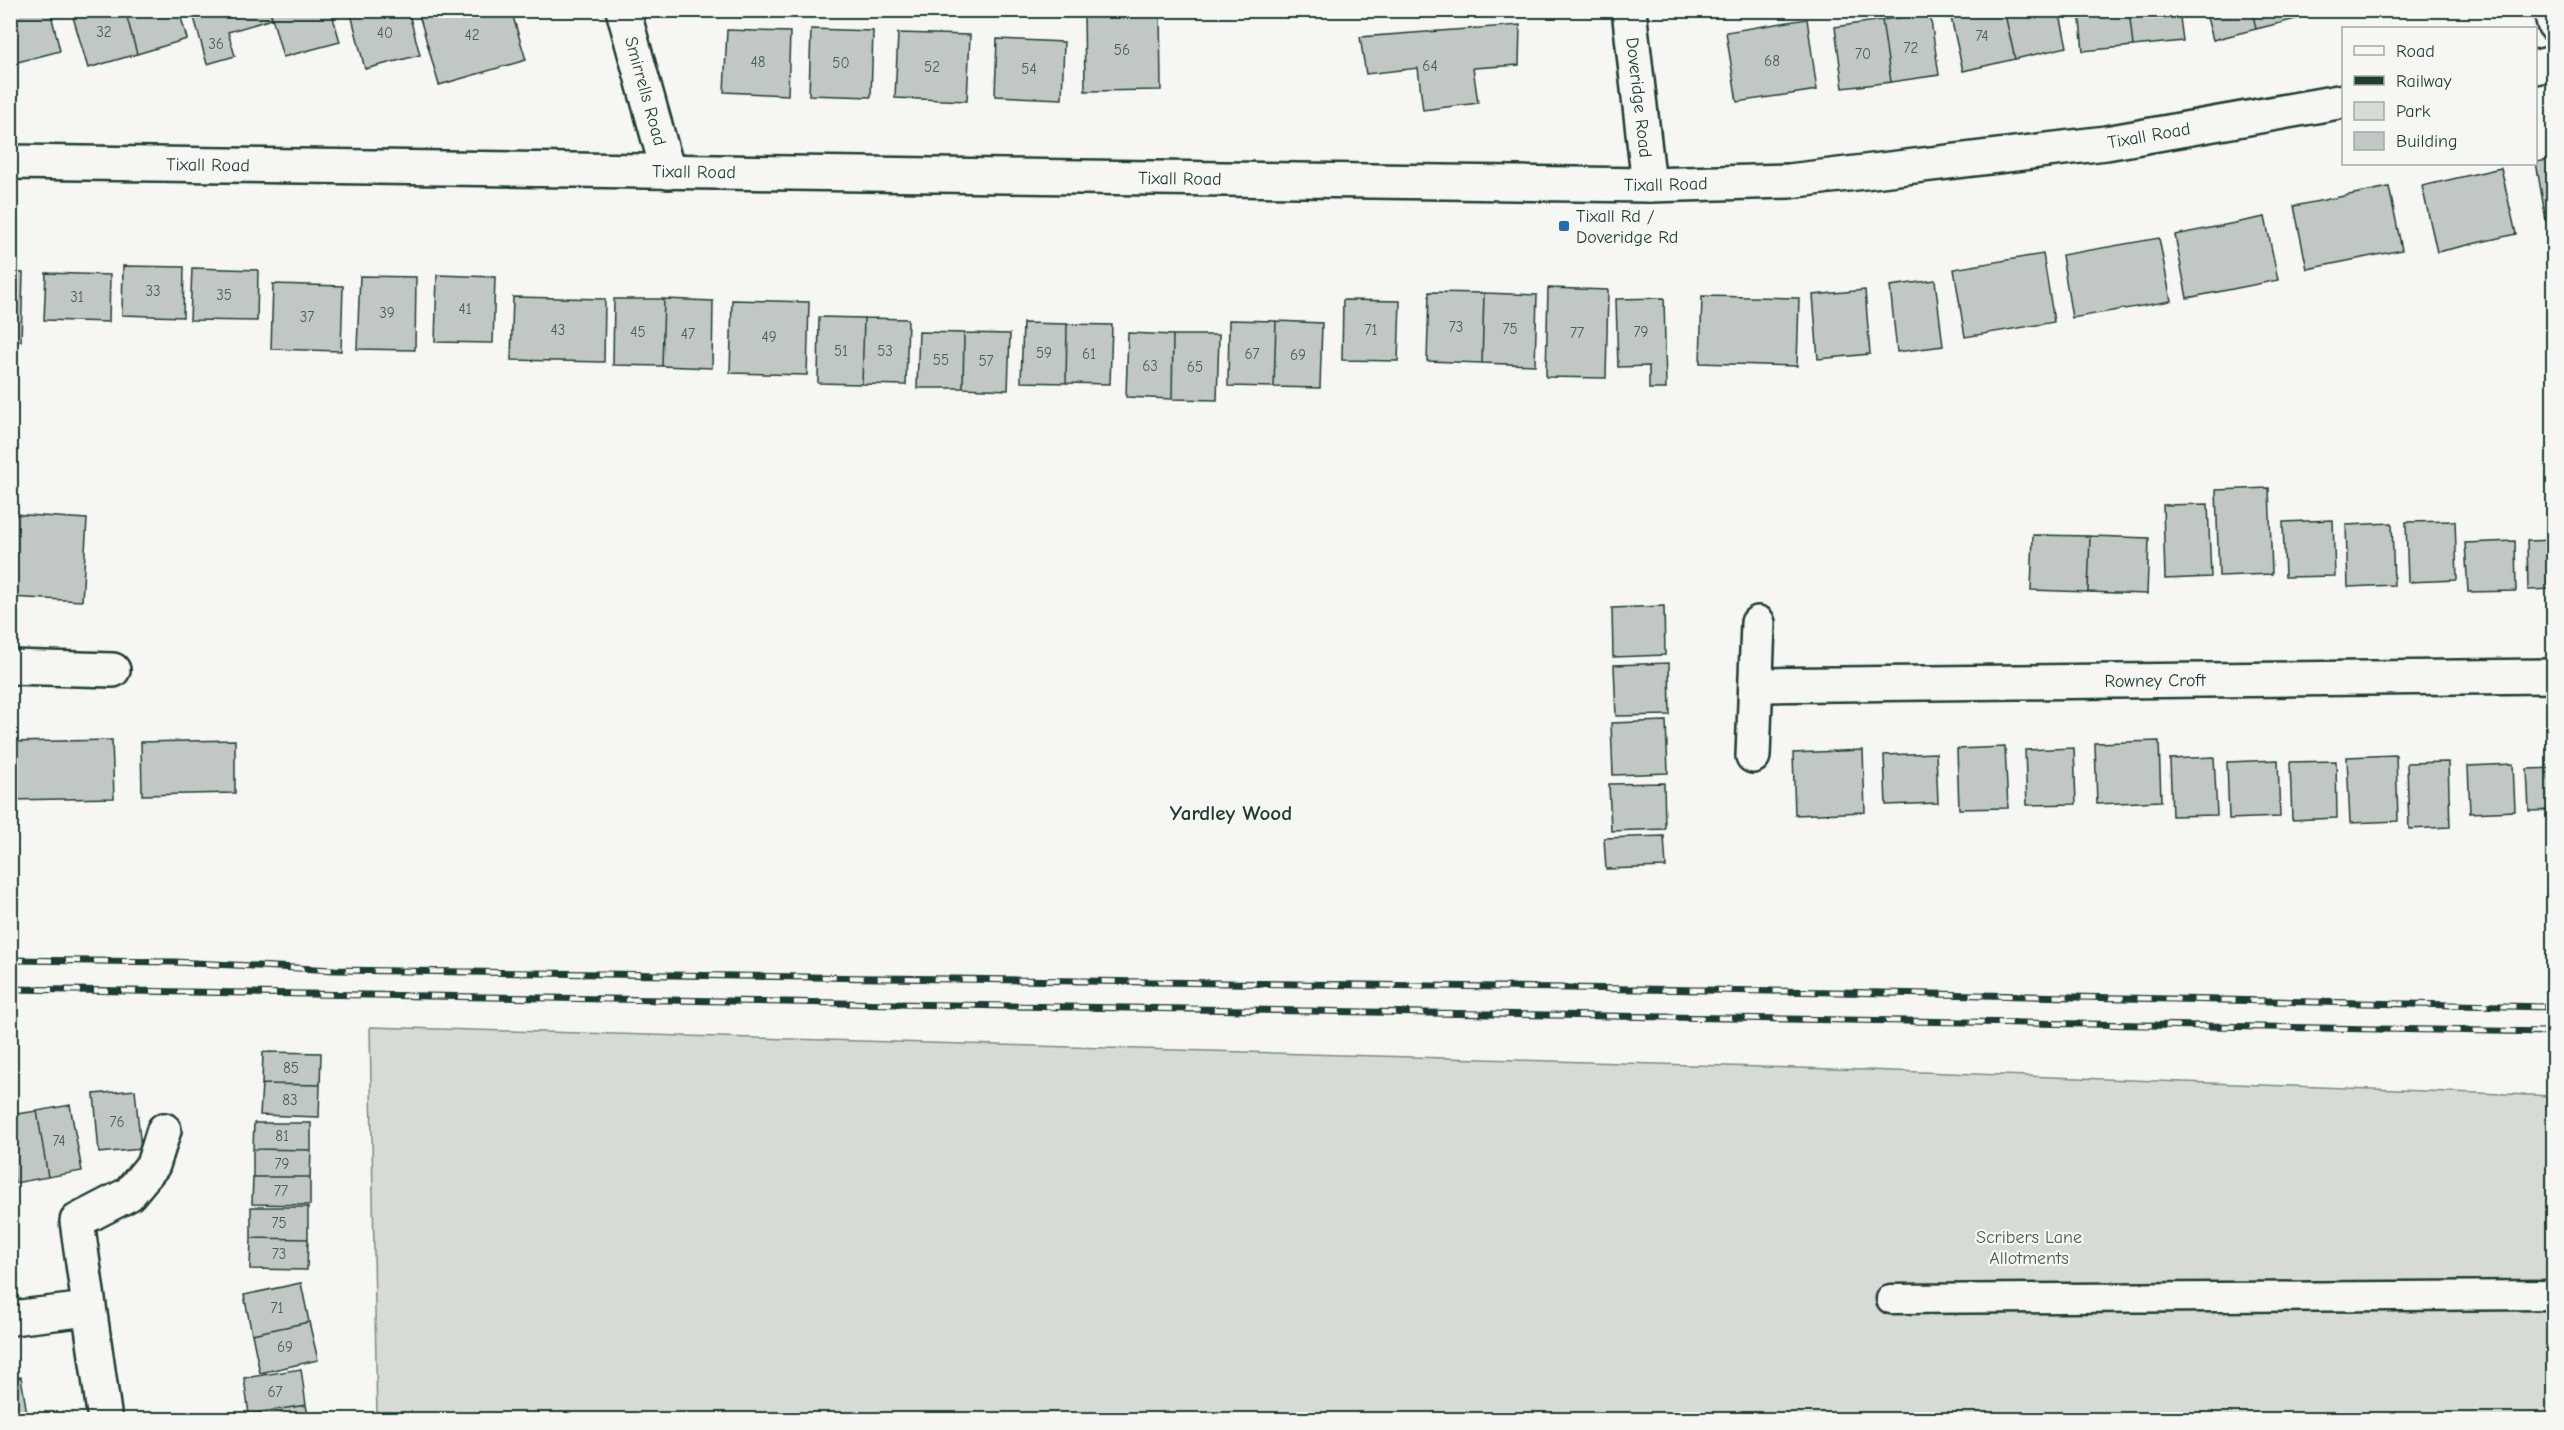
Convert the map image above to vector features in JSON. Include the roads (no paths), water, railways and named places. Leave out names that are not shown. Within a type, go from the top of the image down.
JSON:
[{"type":"street","name":"Smirrells Road","points":[[623,10],[668,172]]},
{"type":"street","name":"Doveridge Road","points":[[1629,10],[1649,185]]},
{"type":"street","points":[[2551,10],[2553,24]]},
{"type":"street","points":[[2537,67],[2553,63]]},
{"type":"street","name":"Tixall Road","points":[[10,162],[1649,185],[1789,181],[2094,144],[2342,100]]},
{"type":"street","points":[[1753,756],[1758,623]]},
{"type":"street","points":[[10,667],[112,670]]},
{"type":"street","name":"Rowney Croft","points":[[1757,685],[2553,676]]},
{"type":"street","points":[[105,1419],[77,1221],[129,1194],[153,1165],[164,1130]]},
{"type":"street","points":[[12,1318],[88,1309]]},
{"type":"lane","points":[[1891,1299],[2553,1295]]},
{"type":"railway","points":[[10,960],[175,962],[335,970],[1836,992],[2554,1007]]},
{"type":"railway","points":[[10,989],[2554,1032]]},
{"type":"place","name":"Tixall Rd / Doveridge Rd","points":[[1564,226]]},
{"type":"district","name":"Yardley Wood","points":[[1231,813]]},
{"type":"park label","name":"Scribers Lane Allotments","points":[[2029,1247]]}]
